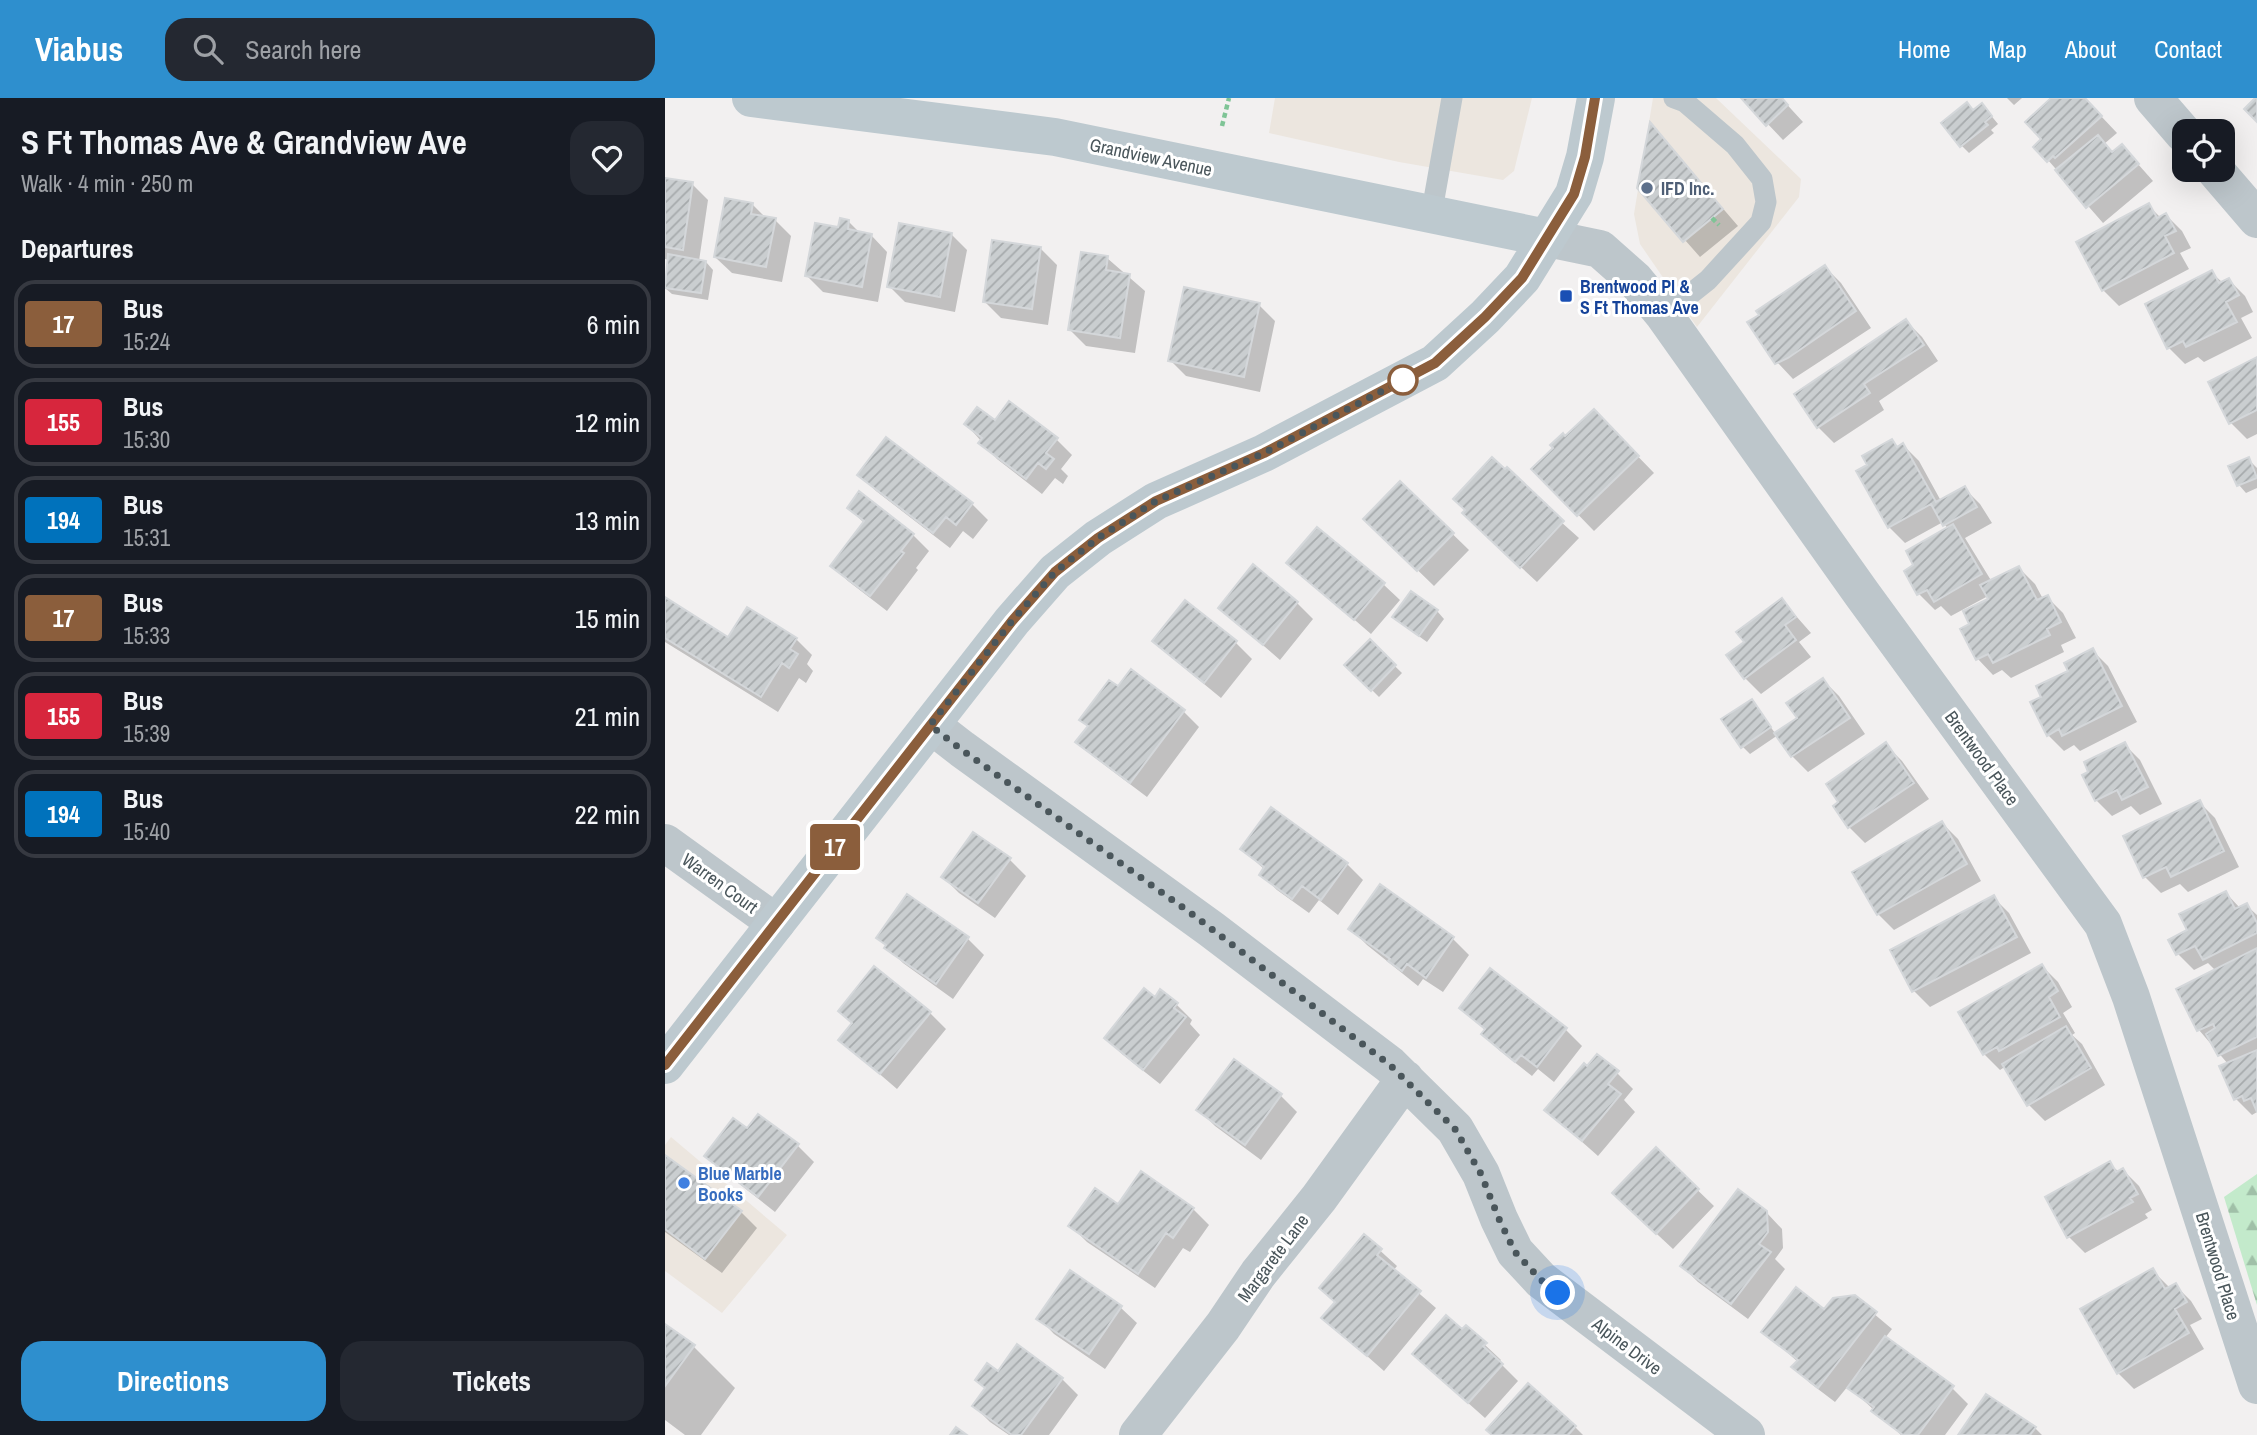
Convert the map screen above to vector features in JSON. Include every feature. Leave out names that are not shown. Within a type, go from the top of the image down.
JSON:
[{"type":"main road","name":"Grandview Avenue","points":[[751,98],[1055,137],[1547,238]]},
{"type":"main road","points":[[665,1065],[1012,621],[1062,566],[1098,538],[1156,501],[1264,453],[1435,363],[1485,317],[1522,278],[1574,194],[1585,157],[1595,98]]},
{"type":"street","points":[[2153,98],[2172,120]]},
{"type":"street","points":[[2225,182],[2257,219]]},
{"type":"street","name":"Brentwood Place","points":[[1547,238],[1600,249],[1635,279],[1664,315],[1862,594],[2103,923],[2131,997],[2257,1385]]},
{"type":"street","name":"Alpine Drive","points":[[930,725],[1211,929],[1358,1040],[1405,1079],[1455,1129],[1481,1174],[1515,1252],[1541,1280],[1746,1435]]},
{"type":"street","name":"Warren Court","points":[[665,844],[776,923]]},
{"type":"street","name":"Margarete Lane","points":[[1138,1435],[1223,1326],[1258,1274],[1319,1198],[1405,1079]]},
{"type":"lane","points":[[1431,216],[1452,98]]},
{"type":"lane","points":[[1664,315],[1708,279],[1761,222],[1766,202],[1762,179],[1734,145],[1685,102],[1674,98]]},
{"type":"path","points":[[1222,126],[1229,98]]},
{"type":"shaded area","points":[[1275,98],[1532,98],[1514,171],[1503,180],[1399,162],[1269,133]]},
{"type":"shaded area","points":[[1653,98],[1716,98],[1801,179],[1799,197],[1697,327],[1640,244],[1634,214]]},
{"type":"shaded area","points":[[671,1137],[787,1235],[722,1313],[665,1271],[665,1145]]},
{"type":"green space","points":[[2257,1174],[2257,1305],[2224,1197]]},
{"type":"building","points":[[1741,98],[1782,98],[1788,105],[1766,126]]},
{"type":"building","points":[[2051,98],[2085,98],[2102,116],[2047,162],[2033,147],[2041,139],[2025,122]]},
{"type":"building","points":[[2257,98],[2257,122],[2244,109]]},
{"type":"building","points":[[1967,102],[1973,110],[1982,103],[1992,116],[1985,122],[1988,125],[1960,147],[1941,123]]},
{"type":"building","points":[[1650,122],[1723,209],[1683,242],[1637,188]]},
{"type":"building","points":[[2098,135],[2112,152],[2122,144],[2139,164],[2086,208],[2055,170]]},
{"type":"building","points":[[665,178],[693,182],[683,250],[665,247]]},
{"type":"building","points":[[725,198],[753,203],[751,214],[776,218],[766,267],[714,257]]},
{"type":"building","points":[[2149,203],[2157,218],[2166,213],[2176,231],[2165,236],[2174,253],[2102,291],[2076,242]]},
{"type":"building","points":[[840,218],[849,220],[848,229],[872,234],[862,287],[805,276],[815,223],[838,227]]},
{"type":"building","points":[[899,223],[952,233],[940,297],[887,287]]},
{"type":"building","points":[[992,240],[1041,247],[1032,309],[983,302]]},
{"type":"building","points":[[1081,252],[1108,256],[1106,270],[1130,274],[1120,338],[1068,330]]},
{"type":"building","points":[[668,254],[706,261],[701,293],[665,288]]},
{"type":"building","points":[[1825,265],[1856,311],[1775,364],[1747,322],[1759,315],[1756,311]]},
{"type":"building","points":[[2212,270],[2219,283],[2229,278],[2239,295],[2226,302],[2237,322],[2186,347],[2183,341],[2167,349],[2145,304]]},
{"type":"building","points":[[1184,287],[1260,303],[1244,377],[1168,361]]},
{"type":"building","points":[[1906,319],[1924,345],[1864,384],[1870,393],[1817,428],[1794,394]]},
{"type":"building","points":[[2257,357],[2257,410],[2229,424],[2208,382]]},
{"type":"building","points":[[1009,401],[1058,438],[1046,453],[1054,459],[1046,469],[1038,463],[1026,479],[978,443],[982,438],[964,424],[977,407],[995,420]]},
{"type":"building","points":[[1594,409],[1639,456],[1577,516],[1531,469],[1553,448],[1550,445],[1563,433],[1565,436]]},
{"type":"building","points":[[886,437],[973,503],[956,525],[946,517],[933,533],[857,475]]},
{"type":"building","points":[[1892,439],[1897,447],[1903,443],[1936,502],[1965,486],[1977,507],[1943,526],[1931,504],[1888,528],[1856,471],[1867,465],[1862,456]]},
{"type":"building","points":[[1492,457],[1505,469],[1507,467],[1564,521],[1520,568],[1462,513],[1465,510],[1453,499]]},
{"type":"building","points":[[2249,457],[2257,478],[2237,486],[2228,466]]},
{"type":"building","points":[[1400,481],[1454,533],[1417,571],[1363,519]]},
{"type":"building","points":[[859,491],[914,534],[901,551],[904,553],[870,596],[830,566],[864,521],[847,508]]},
{"type":"building","points":[[1953,524],[1982,574],[1934,602],[1927,590],[1917,595],[1904,571],[1913,565],[1906,551]]},
{"type":"building","points":[[1317,527],[1385,583],[1354,620],[1286,563]]},
{"type":"building","points":[[1253,564],[1298,602],[1263,645],[1218,608]]},
{"type":"building","points":[[2019,566],[2037,600],[2048,595],[2061,622],[2047,629],[2050,635],[1993,663],[1988,654],[1976,660],[1960,629],[1969,624],[1963,611],[1988,599],[1980,585]]},
{"type":"building","points":[[1411,591],[1438,610],[1419,636],[1392,617]]},
{"type":"building","points":[[665,597],[728,637],[747,607],[797,638],[790,649],[798,654],[789,668],[782,663],[761,697],[665,638]]},
{"type":"building","points":[[1782,598],[1796,617],[1785,625],[1796,640],[1744,679],[1726,655],[1744,642],[1736,632]]},
{"type":"building","points":[[1185,600],[1237,641],[1204,683],[1152,641]]},
{"type":"building","points":[[1370,639],[1396,665],[1371,691],[1344,665]]},
{"type":"building","points":[[2093,648],[2122,706],[2062,736],[2059,729],[2047,736],[2030,702],[2041,697],[2036,686],[2068,671],[2064,663]]},
{"type":"building","points":[[1131,669],[1185,710],[1130,783],[1075,742],[1088,726],[1079,720],[1109,680],[1118,686]]},
{"type":"building","points":[[1823,678],[1850,718],[1791,757],[1774,733],[1797,718],[1786,703]]},
{"type":"building","points":[[1752,699],[1771,727],[1741,748],[1721,719]]},
{"type":"building","points":[[1886,742],[1914,783],[1848,828],[1833,806],[1838,802],[1826,784]]},
{"type":"building","points":[[2125,742],[2148,787],[2122,800],[2117,790],[2095,801],[2082,775],[2088,772],[2084,762]]},
{"type":"building","points":[[2200,800],[2224,851],[2171,877],[2166,867],[2143,878],[2123,836]]},
{"type":"building","points":[[1271,807],[1348,863],[1321,900],[1302,886],[1292,899],[1259,875],[1264,867],[1240,849]]},
{"type":"building","points":[[1942,821],[1967,864],[1877,915],[1852,872]]},
{"type":"building","points":[[973,832],[1011,858],[978,903],[941,877]]},
{"type":"building","points":[[1380,884],[1454,937],[1426,978],[1407,964],[1402,971],[1388,961],[1390,959],[1348,929]]},
{"type":"building","points":[[2226,891],[2235,909],[2247,903],[2257,923],[2257,933],[2203,960],[2195,946],[2176,955],[2168,940],[2187,930],[2179,914]]},
{"type":"building","points":[[907,894],[969,937],[936,984],[884,948],[886,945],[876,938]]},
{"type":"building","points":[[1994,895],[2017,937],[1912,992],[1890,950]]},
{"type":"building","points":[[2257,948],[2257,1037],[2218,1056],[2206,1034],[2215,1028],[2213,1024],[2197,1031],[2176,989]]},
{"type":"building","points":[[2042,964],[2058,991],[2049,997],[2060,1017],[1999,1051],[1997,1047],[1983,1055],[1958,1012]]},
{"type":"building","points":[[874,966],[931,1012],[880,1074],[838,1040],[852,1023],[838,1011]]},
{"type":"building","points":[[1490,968],[1567,1028],[1537,1067],[1521,1055],[1515,1062],[1481,1034],[1485,1029],[1459,1008]]},
{"type":"building","points":[[1144,988],[1155,997],[1160,989],[1178,1003],[1174,1008],[1186,1017],[1143,1070],[1104,1038]]},
{"type":"building","points":[[2066,1026],[2091,1068],[2027,1106],[2002,1064]]},
{"type":"building","points":[[2257,1050],[2257,1112],[2251,1098],[2244,1101],[2242,1096],[2234,1100],[2219,1066]]},
{"type":"building","points":[[1597,1054],[1619,1071],[1608,1084],[1621,1094],[1582,1141],[1544,1110],[1584,1063],[1587,1066]]},
{"type":"building","points":[[1234,1059],[1282,1094],[1245,1145],[1196,1110]]},
{"type":"building","points":[[758,1114],[799,1144],[758,1197],[704,1156],[733,1118],[747,1128]]},
{"type":"building","points":[[1656,1147],[1699,1189],[1656,1234],[1612,1193]]},
{"type":"building","name":"Blue Marble Books","points":[[665,1155],[742,1211],[705,1259],[665,1229]]},
{"type":"building","points":[[2110,1161],[2116,1172],[2123,1168],[2138,1194],[2130,1198],[2133,1202],[2067,1238],[2045,1197]]},
{"type":"building","points":[[1141,1171],[1194,1208],[1173,1238],[1166,1233],[1138,1274],[1068,1226],[1095,1188],[1118,1204]]},
{"type":"building","points":[[1738,1189],[1767,1211],[1768,1232],[1759,1244],[1771,1252],[1731,1304],[1680,1266]]},
{"type":"building","points":[[1364,1234],[1382,1249],[1377,1255],[1421,1291],[1367,1356],[1321,1318],[1335,1302],[1319,1288]]},
{"type":"building","points":[[2153,1268],[2165,1289],[2176,1283],[2187,1302],[2175,1309],[2189,1333],[2117,1374],[2080,1309]]},
{"type":"building","points":[[1070,1270],[1122,1306],[1089,1354],[1036,1319]]},
{"type":"building","points":[[1796,1287],[1824,1309],[1833,1298],[1855,1295],[1877,1312],[1818,1388],[1791,1367],[1798,1360],[1761,1332]]},
{"type":"building","points":[[1446,1315],[1462,1329],[1466,1325],[1487,1343],[1483,1346],[1503,1364],[1468,1403],[1412,1354]]},
{"type":"building","points":[[665,1324],[695,1345],[665,1386]]},
{"type":"building","points":[[1885,1336],[1954,1386],[1918,1435],[1903,1435],[1871,1411],[1874,1407],[1847,1388]]},
{"type":"building","points":[[1017,1344],[1063,1378],[1021,1435],[1012,1435],[972,1406],[985,1388],[975,1380],[987,1363],[998,1371]]},
{"type":"building","points":[[1528,1383],[1576,1426],[1568,1435],[1492,1435],[1486,1430]]},
{"type":"building","points":[[1986,1394],[2036,1427],[2030,1435],[1958,1435]]},
{"type":"building","points":[[956,1427],[967,1435],[950,1435]]},
{"type":"bus line","name":"17","points":[[665,1065],[1012,621],[1055,572],[1098,538],[1156,501],[1264,453],[1435,363],[1485,317],[1522,278],[1574,194],[1585,157],[1595,98]]},
{"type":"place","name":"IFD Inc.","points":[[1647,188]]},
{"type":"place","name":"Brentwood Pl & S Ft Thomas Ave","points":[[1566,296]]},
{"type":"place","name":"Blue Marble Books","points":[[684,1183]]},
{"type":"route","points":[[1403,380],[1264,453],[1156,501],[1098,538],[1055,572],[1012,621],[930,725],[1088,838],[1390,1065],[1455,1129],[1481,1174],[1515,1252],[1541,1280],[1558,1293]]}]
